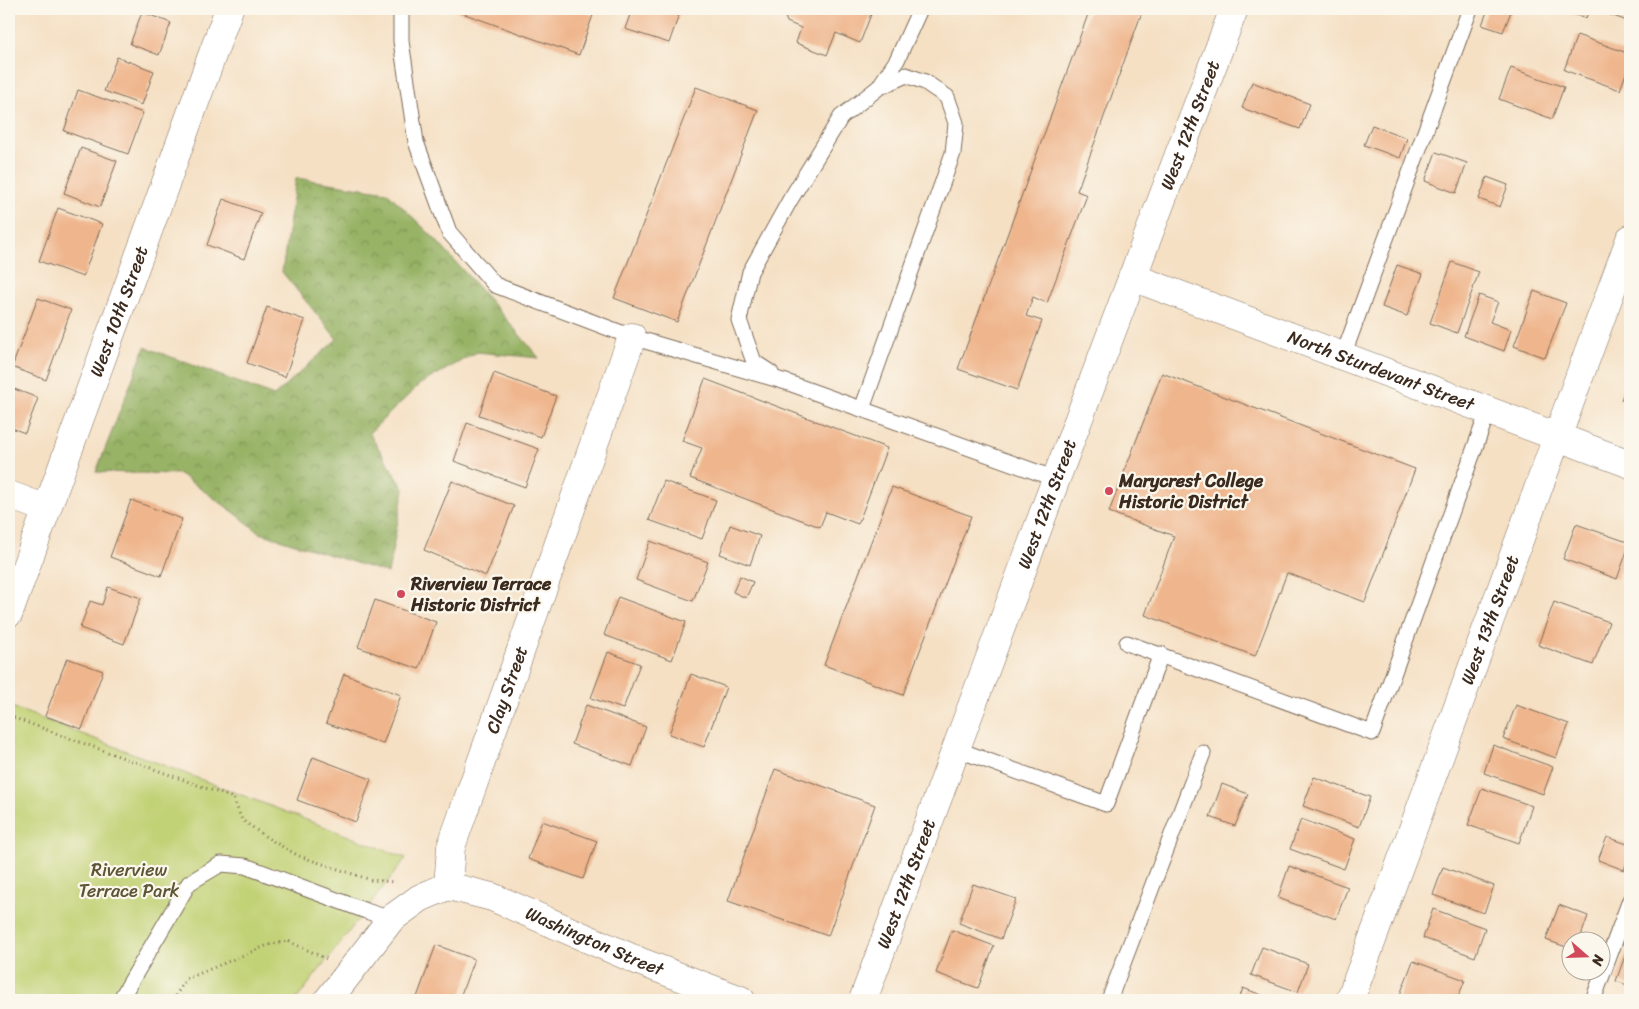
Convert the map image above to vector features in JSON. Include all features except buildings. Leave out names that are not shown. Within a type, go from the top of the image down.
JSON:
[{"type":"street","name":"West 10th Street","points":[[9,614],[230,9]]},
{"type":"street","name":"West 12th Street","points":[[862,1000],[1234,9]]},
{"type":"street","name":"West 13th Street","points":[[1350,1000],[1630,239]]},
{"type":"street","name":"North Sturdevant Street","points":[[1132,277],[1630,464]]},
{"type":"street","name":"Clay Street","points":[[448,886],[451,847],[632,337]]},
{"type":"street","points":[[9,495],[47,509]]},
{"type":"street","points":[[328,1000],[391,919],[420,898],[448,886]]},
{"type":"street","name":"Washington Street","points":[[448,886],[492,897],[641,962],[741,1000]]},
{"type":"lane","points":[[401,9],[401,41],[416,142],[449,232],[495,285],[632,337],[786,382],[1056,479]]},
{"type":"lane","points":[[878,88],[897,60],[920,9]]},
{"type":"lane","points":[[1343,356],[1470,9]]},
{"type":"lane","points":[[786,382],[754,362],[739,320],[750,272],[790,200],[841,116],[878,88],[906,75],[925,82],[947,97],[956,123],[953,153],[862,409]]},
{"type":"lane","points":[[1127,643],[1372,733],[1488,411]]},
{"type":"lane","points":[[956,749],[1106,804],[1161,654]]},
{"type":"lane","points":[[1109,1000],[1203,753]]},
{"type":"lane","points":[[120,1000],[189,882],[221,864],[245,866],[391,919]]},
{"type":"lane","points":[[1593,1000],[1630,900]]},
{"type":"path","points":[[9,716],[233,798],[242,820],[269,839],[299,856],[371,880],[400,882]]},
{"type":"path","points":[[173,1000],[186,979],[268,945],[288,941],[328,960]]},
{"type":"green space","points":[[296,178],[387,192],[435,239],[539,358],[477,352],[420,384],[369,433],[404,489],[388,573],[260,533],[180,474],[96,472],[145,347],[274,396],[337,339],[282,272]]},
{"type":"green space","name":"Riverview Terrace Park","points":[[9,706],[406,858],[296,1000],[9,1000]]},
{"type":"place","name":"Marycrest College Historic District","points":[[1109,491]]},
{"type":"place","name":"Riverview Terrace Historic District","points":[[401,594]]}]
